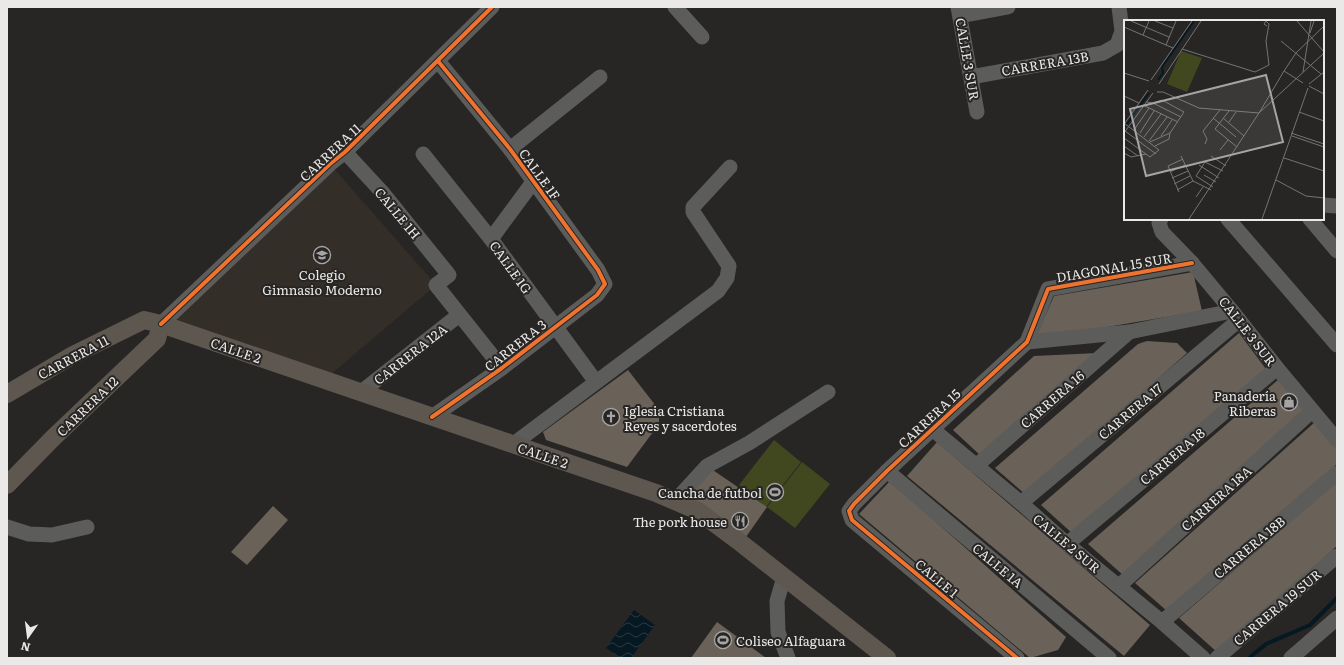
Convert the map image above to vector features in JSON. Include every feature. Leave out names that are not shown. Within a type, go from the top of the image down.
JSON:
[{"type":"main road","name":"CARRERA 11","points":[[7,394],[73,355],[144,320],[161,324]]},
{"type":"main road","name":"CALLE 2","points":[[161,324],[625,484],[656,493],[698,511],[887,658]]},
{"type":"main road","name":"CARRERA 12","points":[[7,485],[53,438],[158,339],[161,324]]},
{"type":"street","name":"CARRERA 11","points":[[161,324],[330,164],[345,152],[492,7]]},
{"type":"street","points":[[675,7],[702,37]]},
{"type":"street","points":[[959,12],[1008,7]]},
{"type":"street","name":"CARRERA 13B","points":[[971,77],[1103,53],[1117,45],[1122,31],[1120,7]]},
{"type":"street","name":"CALLE 3 SUR","points":[[959,12],[977,112]]},
{"type":"street","name":"CALLE 1F","points":[[438,61],[510,149],[598,270],[605,284]]},
{"type":"street","points":[[510,149],[600,78]]},
{"type":"street","name":"CALLE 1H","points":[[345,152],[382,192],[449,275],[436,286],[459,315]]},
{"type":"street","name":"CALLE 1G","points":[[423,154],[491,239],[596,382]]},
{"type":"street","points":[[512,445],[718,291],[727,278],[729,266],[693,212],[693,207],[730,167]]},
{"type":"street","points":[[491,239],[533,182]]},
{"type":"street","points":[[1324,205],[1337,206]]},
{"type":"street","points":[[1229,220],[1337,345]]},
{"type":"street","points":[[1311,220],[1337,252]]},
{"type":"street","name":"CALLE 3 SUR","points":[[1160,221],[1162,232],[1192,263],[1337,440]]},
{"type":"street","name":"DIAGONAL 15 SUR","points":[[1026,342],[1048,289],[1192,263]]},
{"type":"street","name":"CARRERA 3","points":[[432,418],[502,368],[597,295],[605,284]]},
{"type":"street","points":[[459,315],[502,368]]},
{"type":"street","name":"CARRERA 12A","points":[[360,393],[459,315]]},
{"type":"street","points":[[1026,342],[1128,332],[1235,315]]},
{"type":"street","name":"CARRERA 17","points":[[1021,503],[1235,315]]},
{"type":"street","name":"CARRERA 16","points":[[976,466],[1128,332]]},
{"type":"street","name":"CARRERA 15","points":[[849,511],[887,471],[932,428],[1026,342]]},
{"type":"street","name":"CARRERA 18","points":[[1067,544],[1277,368]]},
{"type":"street","points":[[675,501],[707,466],[749,443],[828,392]]},
{"type":"street","name":"CARRERA 18A","points":[[1119,586],[1312,411]]},
{"type":"street","name":"CALLE 2 SUR","points":[[932,428],[1203,658]]},
{"type":"street","name":"CALLE 1A","points":[[887,471],[1109,658]]},
{"type":"street","name":"CARRERA 18B","points":[[1162,622],[1337,473]]},
{"type":"street","name":"CALLE 1","points":[[849,511],[852,520],[1016,658]]},
{"type":"street","points":[[7,527],[29,534],[52,535],[87,527]]},
{"type":"street","name":"CARRERA 19 SUR","points":[[1216,658],[1337,556]]},
{"type":"street","points":[[784,577],[777,601],[778,632],[788,658]]},
{"type":"street","points":[[1291,658],[1337,618]]},
{"type":"shaded area","name":"Colegio Gimnasio Moderno","points":[[330,164],[436,285],[324,380],[161,324]]},
{"type":"green space","points":[[774,440],[801,462],[766,507],[739,485]]},
{"type":"green space","points":[[802,462],[830,484],[795,528],[767,507]]},
{"type":"water","points":[[634,610],[655,625],[631,658],[620,658],[606,648]]},
{"type":"building","points":[[1193,272],[1202,311],[1035,339],[1054,296]]},
{"type":"building","points":[[1239,333],[1266,369],[1073,534],[1041,505]]},
{"type":"building","points":[[1147,341],[1177,343],[1187,353],[1026,495],[995,468],[1138,344]]},
{"type":"building","points":[[1098,353],[981,456],[953,430],[1034,356]]},
{"type":"building","name":"Iglesia Cristiana Reyes y sacerdotes","points":[[628,370],[659,410],[659,424],[627,467],[546,440],[543,432]]},
{"type":"building","points":[[1279,379],[1305,411],[1123,575],[1088,544]]},
{"type":"building","points":[[1315,422],[1337,446],[1337,464],[1167,611],[1135,583]]},
{"type":"building","points":[[937,442],[1150,625],[1124,656],[907,476]]},
{"type":"building","points":[[707,466],[767,507],[741,544],[675,501]]},
{"type":"building","points":[[1337,480],[1337,546],[1218,653],[1179,618]]},
{"type":"building","points":[[890,481],[1066,637],[1058,650],[1030,658],[859,514]]},
{"type":"building","points":[[273,506],[288,520],[247,565],[231,552]]},
{"type":"building","name":"Coliseo Alfaguara","points":[[717,622],[766,658],[691,658]]},
{"type":"waterway","points":[[1249,658],[1266,644],[1310,625],[1337,598]]},
{"type":"cycle path","points":[[161,324],[330,164],[345,152],[492,7]]},
{"type":"cycle path","points":[[432,417],[502,368],[597,295],[605,284],[598,270],[510,149],[438,61]]},
{"type":"cycle path","points":[[1017,658],[852,520],[849,511],[887,471],[1027,342],[1048,289],[1192,263]]},
{"type":"place","name":"Colegio Gimnasio Moderno","points":[[322,255]]},
{"type":"place","name":"Panadería Riberas","points":[[1289,402]]},
{"type":"place","name":"Iglesia Cristiana Reyes y sacerdotes","points":[[611,417]]},
{"type":"place","name":"Cancha de futbol","points":[[775,492]]},
{"type":"place","name":"The pork house","points":[[740,521]]},
{"type":"place","name":"Coliseo Alfaguara","points":[[723,640]]}]
